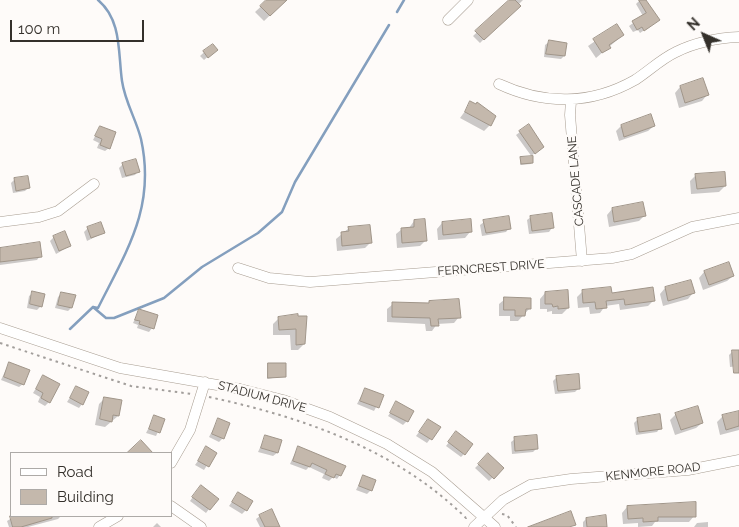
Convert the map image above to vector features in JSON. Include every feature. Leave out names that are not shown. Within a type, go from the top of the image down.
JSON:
[{"type":"street","points":[[448,20],[468,0]]},
{"type":"street","points":[[499,84],[529,96],[571,101],[600,95],[622,86],[666,57],[687,47],[714,39],[739,37]]},
{"type":"street","name":"CASCADE LANE","points":[[571,101],[570,114],[582,261]]},
{"type":"street","points":[[0,222],[39,217],[58,211],[94,184]]},
{"type":"street","name":"FERNCREST DRIVE","points":[[238,268],[269,278],[310,282],[582,261],[632,254],[692,227],[739,218]]},
{"type":"street","name":"STADIUM DRIVE","points":[[0,328],[120,368],[205,382],[283,400],[352,426],[432,472],[495,527]]},
{"type":"street","points":[[172,461],[190,430],[205,382]]},
{"type":"street","name":"KENMORE ROAD","points":[[474,527],[495,507],[517,491],[530,486],[566,480],[688,470],[739,460]]},
{"type":"street","points":[[172,507],[201,527]]},
{"type":"street","points":[[99,527],[116,517]]},
{"type":"path","points":[[0,344],[131,386],[200,396],[289,417],[342,437],[401,468],[431,487],[466,518],[476,509]]},
{"type":"path","points":[[495,507],[503,515],[507,516],[516,527]]},
{"type":"building","points":[[266,0],[287,0],[270,16],[260,6]]},
{"type":"building","points":[[509,0],[515,0],[521,6],[484,40],[475,31]]},
{"type":"building","points":[[639,0],[646,0],[660,20],[644,31],[642,27],[637,30],[632,21],[646,13]]},
{"type":"building","points":[[617,24],[624,35],[609,45],[611,48],[602,53],[593,39]]},
{"type":"building","points":[[549,40],[567,43],[565,56],[546,54]]},
{"type":"building","points":[[213,44],[218,50],[208,58],[203,51]]},
{"type":"building","points":[[703,78],[709,95],[685,103],[680,86]]},
{"type":"building","points":[[470,101],[476,104],[477,102],[496,116],[491,126],[465,112]]},
{"type":"building","points":[[651,114],[655,126],[624,137],[621,125]]},
{"type":"building","points":[[529,124],[544,147],[535,154],[519,131]]},
{"type":"building","points":[[100,126],[116,132],[110,149],[100,145],[102,139],[95,136]]},
{"type":"building","points":[[533,156],[533,163],[521,164],[520,157]]},
{"type":"building","points":[[136,159],[140,172],[126,176],[122,163]]},
{"type":"building","points":[[725,172],[726,186],[697,189],[695,174]]},
{"type":"building","points":[[28,176],[30,188],[16,191],[14,178]]},
{"type":"building","points":[[643,202],[646,216],[614,222],[612,208]]},
{"type":"building","points":[[552,213],[554,228],[532,231],[530,216]]},
{"type":"building","points":[[509,216],[511,229],[486,233],[483,220]]},
{"type":"building","points":[[425,219],[427,241],[402,243],[401,228],[414,227],[414,220]]},
{"type":"building","points":[[471,219],[472,232],[443,235],[442,222]]},
{"type":"building","points":[[101,222],[105,233],[91,238],[87,227]]},
{"type":"building","points":[[370,225],[372,243],[342,246],[341,232],[349,231],[348,227]]},
{"type":"building","points":[[65,231],[71,246],[59,251],[53,236]]},
{"type":"building","points":[[40,242],[42,257],[0,262],[0,248]]},
{"type":"building","points":[[729,262],[734,276],[709,285],[704,271]]},
{"type":"building","points":[[691,280],[695,293],[668,301],[665,287]]},
{"type":"building","points":[[611,287],[612,293],[653,287],[655,301],[625,305],[624,299],[606,301],[607,308],[596,309],[595,302],[583,303],[582,290]]},
{"type":"building","points":[[568,290],[569,308],[558,309],[558,306],[553,307],[552,304],[545,304],[545,292]]},
{"type":"building","points":[[32,291],[45,294],[42,307],[30,304]]},
{"type":"building","points":[[61,292],[76,295],[72,308],[58,305]]},
{"type":"building","points":[[504,297],[531,298],[531,309],[526,309],[525,316],[515,316],[515,310],[504,310]]},
{"type":"building","points":[[459,299],[461,318],[438,319],[439,326],[431,326],[430,318],[392,317],[392,302],[429,303],[429,301]]},
{"type":"building","points":[[139,309],[158,315],[154,329],[139,324],[140,321],[135,320]]},
{"type":"building","points":[[298,314],[298,316],[307,316],[305,344],[296,345],[296,329],[279,330],[278,317]]},
{"type":"building","points":[[732,350],[739,350],[739,373],[734,373]]},
{"type":"building","points":[[9,362],[30,370],[24,385],[4,377]]},
{"type":"building","points":[[268,363],[286,363],[286,377],[268,378]]},
{"type":"building","points":[[579,374],[580,389],[558,391],[556,376]]},
{"type":"building","points":[[43,375],[60,384],[50,403],[41,398],[43,393],[36,389]]},
{"type":"building","points":[[76,386],[89,392],[83,405],[70,398]]},
{"type":"building","points":[[365,388],[384,395],[379,408],[360,401]]},
{"type":"building","points":[[104,397],[122,400],[119,416],[113,415],[112,422],[100,419]]},
{"type":"building","points":[[396,401],[414,411],[408,422],[390,413]]},
{"type":"building","points":[[698,406],[703,423],[681,430],[675,413]]},
{"type":"building","points":[[739,411],[739,426],[726,430],[722,415]]},
{"type":"building","points":[[660,414],[662,429],[639,432],[637,418]]},
{"type":"building","points":[[154,415],[165,419],[160,433],[149,429]]},
{"type":"building","points":[[218,418],[230,423],[224,439],[212,434]]},
{"type":"building","points":[[428,419],[441,427],[432,440],[419,432]]},
{"type":"building","points":[[456,431],[473,444],[465,455],[448,442]]},
{"type":"building","points":[[265,435],[282,440],[278,453],[261,448]]},
{"type":"building","points":[[537,435],[538,449],[515,451],[514,437]]},
{"type":"building","points":[[141,440],[152,452],[128,452]]},
{"type":"building","points":[[206,446],[217,453],[209,467],[198,461]]},
{"type":"building","points":[[298,446],[346,466],[341,476],[336,474],[334,478],[325,474],[327,470],[312,463],[310,467],[293,461]]},
{"type":"building","points":[[488,453],[504,468],[494,479],[478,464]]},
{"type":"building","points":[[363,475],[376,480],[372,491],[359,486]]},
{"type":"building","points":[[201,485],[219,499],[210,510],[192,497]]},
{"type":"building","points":[[238,492],[253,501],[247,511],[232,502]]},
{"type":"building","points":[[696,502],[696,517],[658,517],[658,521],[643,522],[643,518],[628,519],[627,506]]},
{"type":"building","points":[[272,509],[280,527],[265,527],[259,515]]},
{"type":"building","points":[[571,511],[576,525],[569,527],[528,527]]},
{"type":"building","points":[[606,515],[607,527],[587,527],[586,518]]},
{"type":"building","points":[[10,517],[52,517],[21,527],[13,527]]},
{"type":"waterway","points":[[70,329],[93,307],[98,308],[119,267],[136,227],[142,207],[145,186],[145,163],[141,139],[123,89],[118,38],[111,17],[98,0]]},
{"type":"waterway","points":[[397,12],[404,0]]},
{"type":"waterway","points":[[93,307],[106,318],[114,318],[164,298],[202,267],[258,233],[282,212],[295,182],[389,25]]}]
